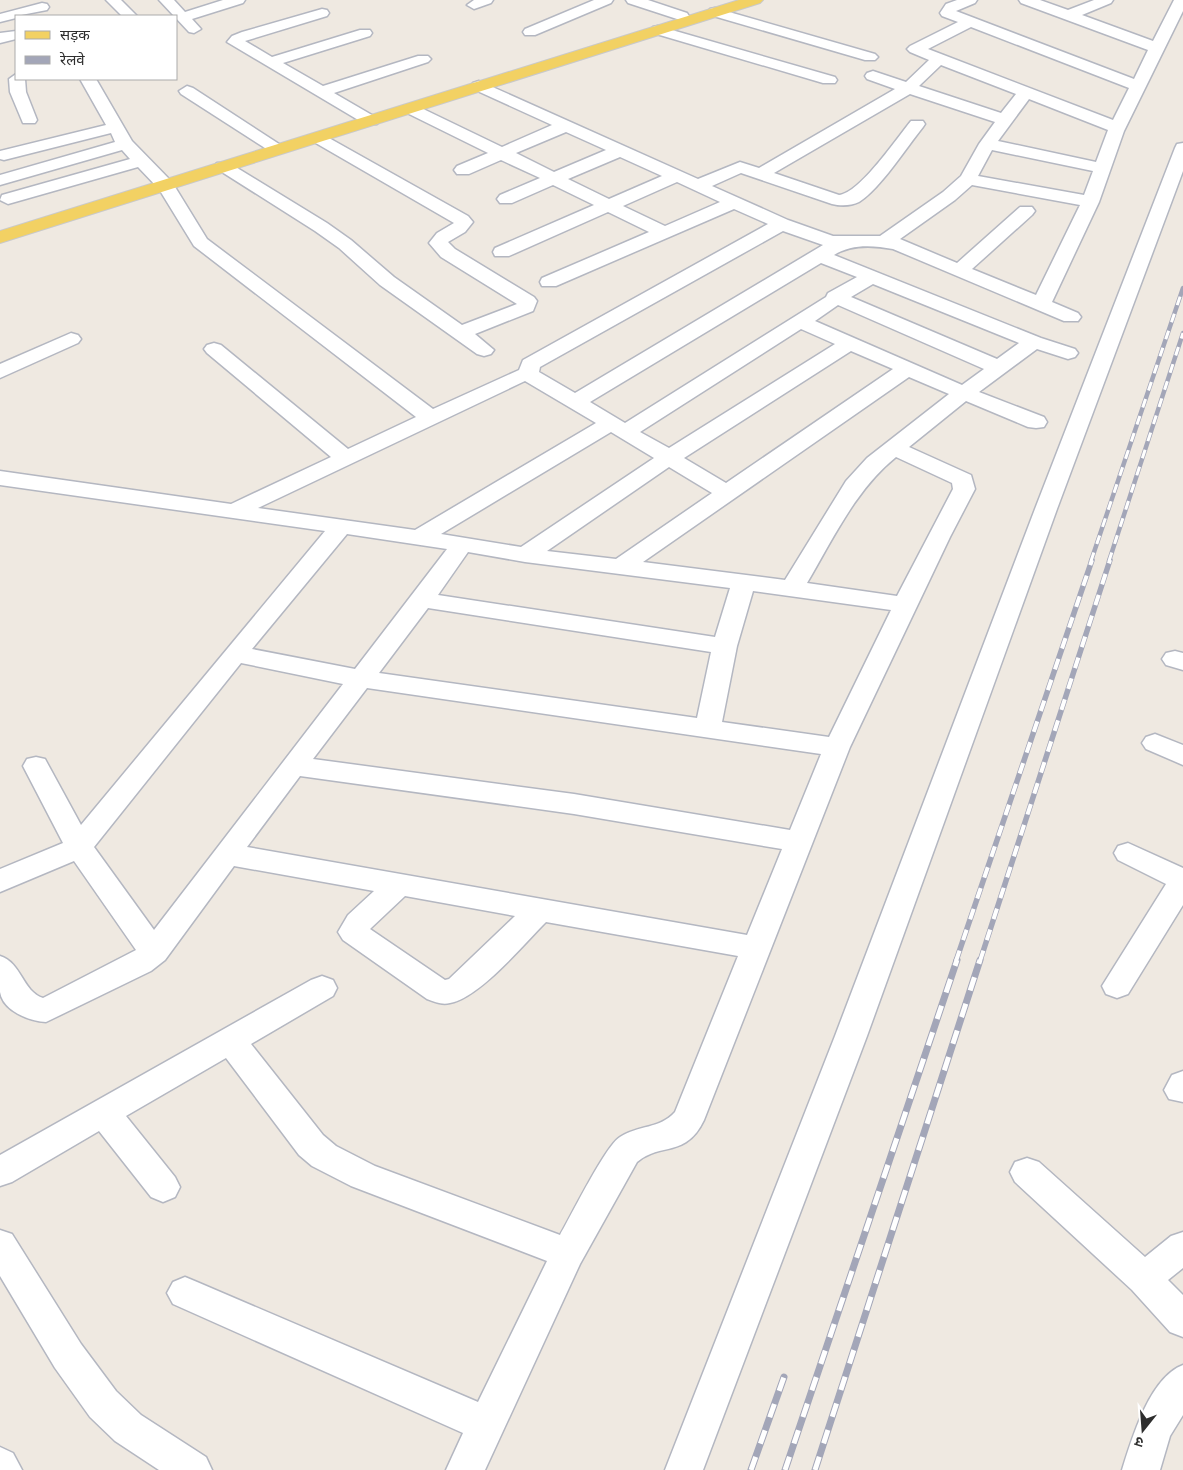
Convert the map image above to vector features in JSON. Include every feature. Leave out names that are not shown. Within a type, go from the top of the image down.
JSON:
[{"type":"main road","points":[[0,228],[162,182],[223,167],[320,138],[367,119],[732,0]]},
{"type":"main road","points":[[0,238],[271,144],[410,108],[754,0]]},
{"type":"street","points":[[113,0],[129,15]]},
{"type":"street","points":[[166,0],[194,29]]},
{"type":"street","points":[[183,17],[238,0]]},
{"type":"street","points":[[530,32],[606,0]]},
{"type":"street","points":[[633,0],[682,16]]},
{"type":"street","points":[[970,0],[947,10],[950,16],[1138,86]]},
{"type":"street","points":[[1026,0],[1157,48]]},
{"type":"street","points":[[1070,15],[1106,0]]},
{"type":"street","points":[[1041,304],[1090,202],[1117,130],[1181,0]]},
{"type":"street","points":[[0,18],[43,8]]},
{"type":"street","points":[[322,12],[235,41],[238,45],[367,119]]},
{"type":"street","points":[[716,12],[870,57]]},
{"type":"street","points":[[968,23],[915,48],[917,51],[1117,130]]},
{"type":"street","points":[[658,30],[829,80]]},
{"type":"street","points":[[270,62],[365,33]]},
{"type":"street","points":[[0,38],[15,34]]},
{"type":"street","points":[[321,92],[423,59]]},
{"type":"street","points":[[762,174],[908,88],[938,59]]},
{"type":"street","points":[[873,76],[908,88],[1008,116],[1030,116]]},
{"type":"street","points":[[15,80],[29,120]]},
{"type":"street","points":[[89,80],[125,144],[162,182],[200,242],[430,417]]},
{"type":"street","points":[[479,86],[732,203],[782,224],[822,239],[840,243],[886,241],[1072,317]]},
{"type":"street","points":[[187,91],[271,144]]},
{"type":"street","points":[[886,241],[949,196],[968,179],[987,144],[1025,93]]},
{"type":"street","points":[[410,108],[551,179],[665,233]]},
{"type":"street","points":[[1049,119],[1117,130]]},
{"type":"street","points":[[697,186],[736,167],[746,168],[838,200],[851,200],[864,190],[917,124]]},
{"type":"street","points":[[463,170],[565,126]]},
{"type":"street","points":[[4,155],[116,127]]},
{"type":"street","points":[[320,138],[462,220],[464,222],[462,226],[440,239],[438,244],[448,253],[527,301],[526,307],[461,334]]},
{"type":"street","points":[[0,180],[125,144]]},
{"type":"street","points":[[987,144],[1102,168]]},
{"type":"street","points":[[684,1470],[851,1036],[1046,509],[1183,148]]},
{"type":"street","points":[[506,199],[619,151]]},
{"type":"street","points":[[8,199],[141,161]]},
{"type":"street","points":[[223,167],[321,227],[345,244],[387,281],[484,350]]},
{"type":"street","points":[[502,252],[606,205],[677,176]]},
{"type":"street","points":[[968,179],[1090,202]]},
{"type":"street","points":[[549,282],[732,203]]},
{"type":"street","points":[[960,270],[1026,211]]},
{"type":"street","points":[[528,374],[530,364],[782,224]]},
{"type":"street","points":[[575,402],[840,243]]},
{"type":"street","points":[[821,256],[1034,342],[1068,353]]},
{"type":"street","points":[[417,539],[618,427],[870,277]]},
{"type":"street","points":[[835,297],[1000,368]]},
{"type":"street","points":[[799,321],[907,369],[1036,422]]},
{"type":"street","points":[[0,372],[71,339]]},
{"type":"street","points":[[792,588],[854,486],[874,463],[964,393],[1034,342]]},
{"type":"street","points":[[526,555],[670,457],[849,344]]},
{"type":"street","points":[[214,349],[344,457]]},
{"type":"street","points":[[622,566],[907,369]]},
{"type":"street","points":[[232,512],[344,457],[519,376],[528,374],[728,492]]},
{"type":"street","points":[[465,1470],[568,1252],[625,1152],[632,1146],[676,1135],[688,1120],[755,948],[837,747],[965,484],[964,480],[894,448]]},
{"type":"street","points":[[0,478],[462,544],[526,555],[622,566],[742,584],[792,588],[905,605]]},
{"type":"street","points":[[0,881],[79,847],[340,528]]},
{"type":"street","points":[[0,968],[25,1004],[37,1011],[46,1010],[140,963],[154,952],[293,766],[422,600],[462,544]]},
{"type":"street","points":[[706,730],[725,646],[742,584]]},
{"type":"street","points":[[422,600],[725,646]]},
{"type":"street","points":[[235,654],[361,679],[706,730],[837,747]]},
{"type":"street","points":[[1155,743],[1183,756]]},
{"type":"street","points":[[36,766],[79,847],[154,952]]},
{"type":"street","points":[[293,766],[574,804],[798,842]]},
{"type":"street","points":[[1117,986],[1183,881],[1128,853]]},
{"type":"street","points":[[227,854],[755,948]]},
{"type":"street","points":[[400,884],[358,923],[353,932],[438,991],[453,992],[460,987],[540,910]]},
{"type":"street","points":[[0,1172],[322,988]]},
{"type":"street","points":[[231,1041],[311,1145],[324,1156],[363,1176],[568,1252]]},
{"type":"street","points":[[104,1112],[163,1187]]},
{"type":"street","points":[[1027,1172],[1144,1278],[1183,1320]]},
{"type":"street","points":[[0,1245],[68,1356],[103,1404],[128,1428],[193,1470]]},
{"type":"street","points":[[1144,1278],[1183,1247]]},
{"type":"street","points":[[185,1293],[486,1424]]},
{"type":"street","points":[[1141,1470],[1154,1428],[1183,1382]]},
{"type":"street","points":[[0,1466],[3,1470]]},
{"type":"railway","points":[[1091,561],[1183,288]]},
{"type":"railway","points":[[1109,561],[1183,333]]},
{"type":"railway","points":[[956,961],[1092,560]]},
{"type":"railway","points":[[980,961],[1110,560]]},
{"type":"railway","points":[[785,1470],[957,960]]},
{"type":"railway","points":[[815,1470],[980,960]]},
{"type":"railway","points":[[751,1470],[784,1377]]}]
